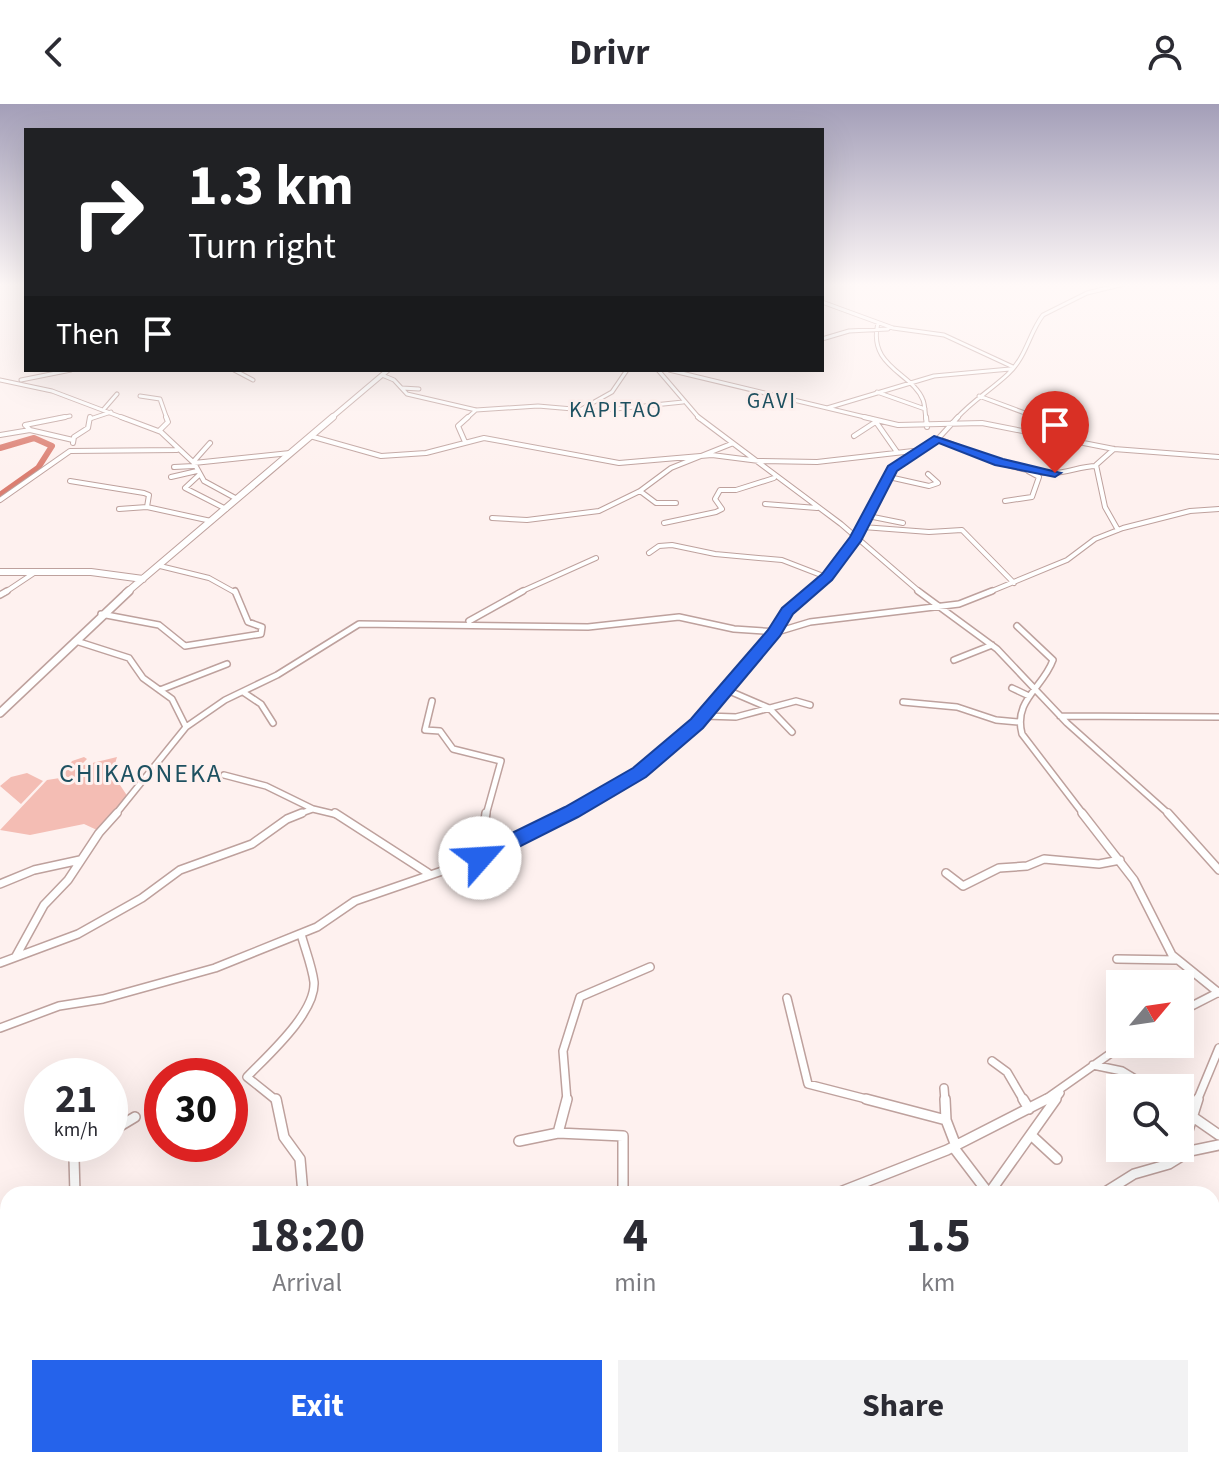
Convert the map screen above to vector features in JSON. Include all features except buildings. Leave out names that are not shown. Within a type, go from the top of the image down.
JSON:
[{"type":"main road","points":[[0,713],[101,614],[385,372]]},
{"type":"main road","points":[[0,572],[91,572],[143,579]]},
{"type":"street","points":[[880,347],[906,383],[923,398],[927,427]]},
{"type":"street","points":[[968,347],[1012,368]]},
{"type":"street","points":[[0,1028],[59,1006],[183,979],[301,934],[355,901],[428,873],[480,858],[572,812],[640,773],[705,716],[774,632],[787,611],[827,577],[863,527],[895,465],[938,439],[979,396],[1012,368],[1028,347]]},
{"type":"street","points":[[827,408],[935,376],[1012,368]]},
{"type":"street","points":[[10,382],[61,372]]},
{"type":"street","points":[[238,372],[253,380]]},
{"type":"street","points":[[385,372],[402,388],[422,398],[476,410],[538,406],[580,410],[683,402]]},
{"type":"street","points":[[580,410],[612,392],[626,372]]},
{"type":"street","points":[[660,372],[671,381],[683,402],[731,444],[759,461],[774,478],[820,509],[992,645],[1060,716],[1141,785],[1219,870]]},
{"type":"street","points":[[678,372],[877,421],[927,427],[988,424],[1114,449],[1219,457]]},
{"type":"street","points":[[0,380],[32,384],[159,431],[195,468],[237,499]]},
{"type":"street","points":[[402,388],[419,389]]},
{"type":"street","points":[[873,392],[925,409]]},
{"type":"street","points":[[104,409],[117,394]]},
{"type":"street","points":[[140,396],[160,399],[168,422],[159,431]]},
{"type":"street","points":[[979,396],[1047,421],[1066,433],[1060,439]]},
{"type":"street","points":[[461,441],[458,426],[476,410]]},
{"type":"street","points":[[73,440],[88,428],[90,417],[111,412]]},
{"type":"street","points":[[30,430],[25,425],[70,416]]},
{"type":"street","points":[[854,436],[877,421]]},
{"type":"street","points":[[877,421],[897,452]]},
{"type":"street","points":[[0,435],[30,430],[73,440]]},
{"type":"street","points":[[310,436],[381,456],[426,453],[461,441],[484,438],[619,463],[702,455],[759,461],[817,462],[916,451]]},
{"type":"street","points":[[938,439],[1025,469],[1039,477],[1032,497],[1005,501]]},
{"type":"street","points":[[73,440],[74,450]]},
{"type":"street","points":[[210,443],[185,488],[226,509]]},
{"type":"street","points":[[492,518],[527,520],[538,516],[587,514],[640,491],[667,470],[731,444]]},
{"type":"street","points":[[0,500],[57,458],[74,450],[126,453],[156,448],[177,450]]},
{"type":"street","points":[[1025,469],[1055,473],[1078,466],[1096,466],[1114,449]]},
{"type":"street","points":[[171,477],[195,468],[290,453]]},
{"type":"street","points":[[1096,466],[1104,512],[1118,530]]},
{"type":"street","points":[[174,467],[195,468]]},
{"type":"street","points":[[889,477],[929,486],[938,483],[928,474]]},
{"type":"street","points":[[664,523],[688,515],[713,514],[722,509],[715,499],[720,490],[736,490],[774,478]]},
{"type":"street","points":[[70,481],[110,490],[142,490],[149,495],[147,507]]},
{"type":"street","points":[[640,491],[656,503],[676,503]]},
{"type":"street","points":[[765,504],[820,509]]},
{"type":"street","points":[[119,509],[147,507],[211,521]]},
{"type":"street","points":[[16,956],[44,905],[68,880],[126,804],[137,784],[186,727],[240,692],[277,675],[362,623],[588,627],[679,617],[734,629],[774,632],[810,622],[939,606],[977,598],[1067,560],[1095,539],[1118,530],[1190,511],[1219,509]]},
{"type":"street","points":[[868,516],[903,523]]},
{"type":"street","points":[[863,527],[929,532],[962,530],[1014,583]]},
{"type":"street","points":[[649,553],[659,546],[672,545],[715,554],[782,560],[827,577]]},
{"type":"street","points":[[466,623],[493,605],[596,558]]},
{"type":"street","points":[[101,614],[159,625],[185,646],[261,634],[262,627],[248,622],[246,610],[232,588],[181,568],[160,566]]},
{"type":"street","points":[[801,569],[816,587]]},
{"type":"street","points":[[0,595],[34,573]]},
{"type":"street","points":[[1017,626],[1053,660],[1047,676],[1033,687],[1029,696],[1019,722],[1022,734],[1059,787],[1120,860],[1143,895],[1176,960],[1219,992],[1194,1005]]},
{"type":"street","points":[[73,640],[124,656],[143,678],[173,701],[186,727]]},
{"type":"street","points":[[954,660],[992,645]]},
{"type":"street","points":[[160,690],[227,664]]},
{"type":"street","points":[[1012,688],[1029,696]]},
{"type":"street","points":[[727,690],[769,708],[792,732]]},
{"type":"street","points":[[240,692],[254,697],[273,723]]},
{"type":"street","points":[[432,701],[425,730],[440,731],[453,749],[501,761],[488,797],[480,858]]},
{"type":"street","points":[[705,716],[736,717],[796,701],[810,705]]},
{"type":"street","points":[[903,702],[957,707],[996,720],[1019,722]]},
{"type":"street","points":[[1060,716],[1219,717]]},
{"type":"street","points":[[224,775],[266,786],[313,809],[333,812],[428,873]]},
{"type":"street","points":[[0,963],[78,934],[142,898],[180,870],[255,842],[287,819],[313,809]]},
{"type":"street","points":[[946,873],[963,886],[999,868],[1027,866],[1044,859],[1099,864],[1120,860]]},
{"type":"street","points":[[0,884],[34,870],[81,860]]},
{"type":"street","points":[[301,934],[314,984],[311,996],[292,1030],[247,1077],[276,1097],[284,1137],[300,1159],[302,1186]]},
{"type":"street","points":[[1117,959],[1148,963],[1176,960]]},
{"type":"street","points":[[558,1133],[569,1105],[563,1061],[564,1041],[580,997],[650,967]]},
{"type":"street","points":[[787,998],[808,1084],[946,1120]]},
{"type":"street","points":[[1194,1110],[1219,1048]]},
{"type":"street","points":[[855,1186],[955,1147],[1029,1109],[1062,1090],[1106,1056]]},
{"type":"street","points":[[992,1061],[1007,1072],[1029,1109]]},
{"type":"street","points":[[1093,1065],[1127,1074]]},
{"type":"street","points":[[944,1088],[946,1120],[955,1147],[986,1186]]},
{"type":"street","points":[[996,1186],[1062,1090]]},
{"type":"street","points":[[1194,1116],[1219,1135]]},
{"type":"street","points":[[128,1121],[135,1117]]},
{"type":"street","points":[[519,1141],[558,1133],[623,1136],[623,1186]]},
{"type":"street","points":[[1031,1135],[1057,1159]]},
{"type":"street","points":[[1194,1152],[1219,1145]]},
{"type":"street","points":[[74,1162],[75,1186]]},
{"type":"street","points":[[1115,1186],[1134,1174],[1172,1162]]},
{"type":"shaded area","points":[[117,757],[112,773],[128,797],[127,802],[97,830],[84,824],[30,835],[0,830],[47,780],[60,778],[72,761],[87,759],[80,766]]},
{"type":"shaded area","points":[[27,773],[43,781],[21,804],[0,786],[11,777]]},
{"type":"waterway","points":[[0,448],[34,438],[52,446],[38,468],[0,495]]},
{"type":"district","name":"GAVI","points":[[772,400]]},
{"type":"district","name":"KAPITAO","points":[[616,409]]},
{"type":"district","name":"CHIKAONEKA","points":[[141,773]]},
{"type":"route","points":[[480,858],[544,827],[603,791],[640,773],[697,724],[774,632],[787,611],[827,577],[863,527],[877,495],[898,462],[938,439],[1024,469],[1055,473]]}]
